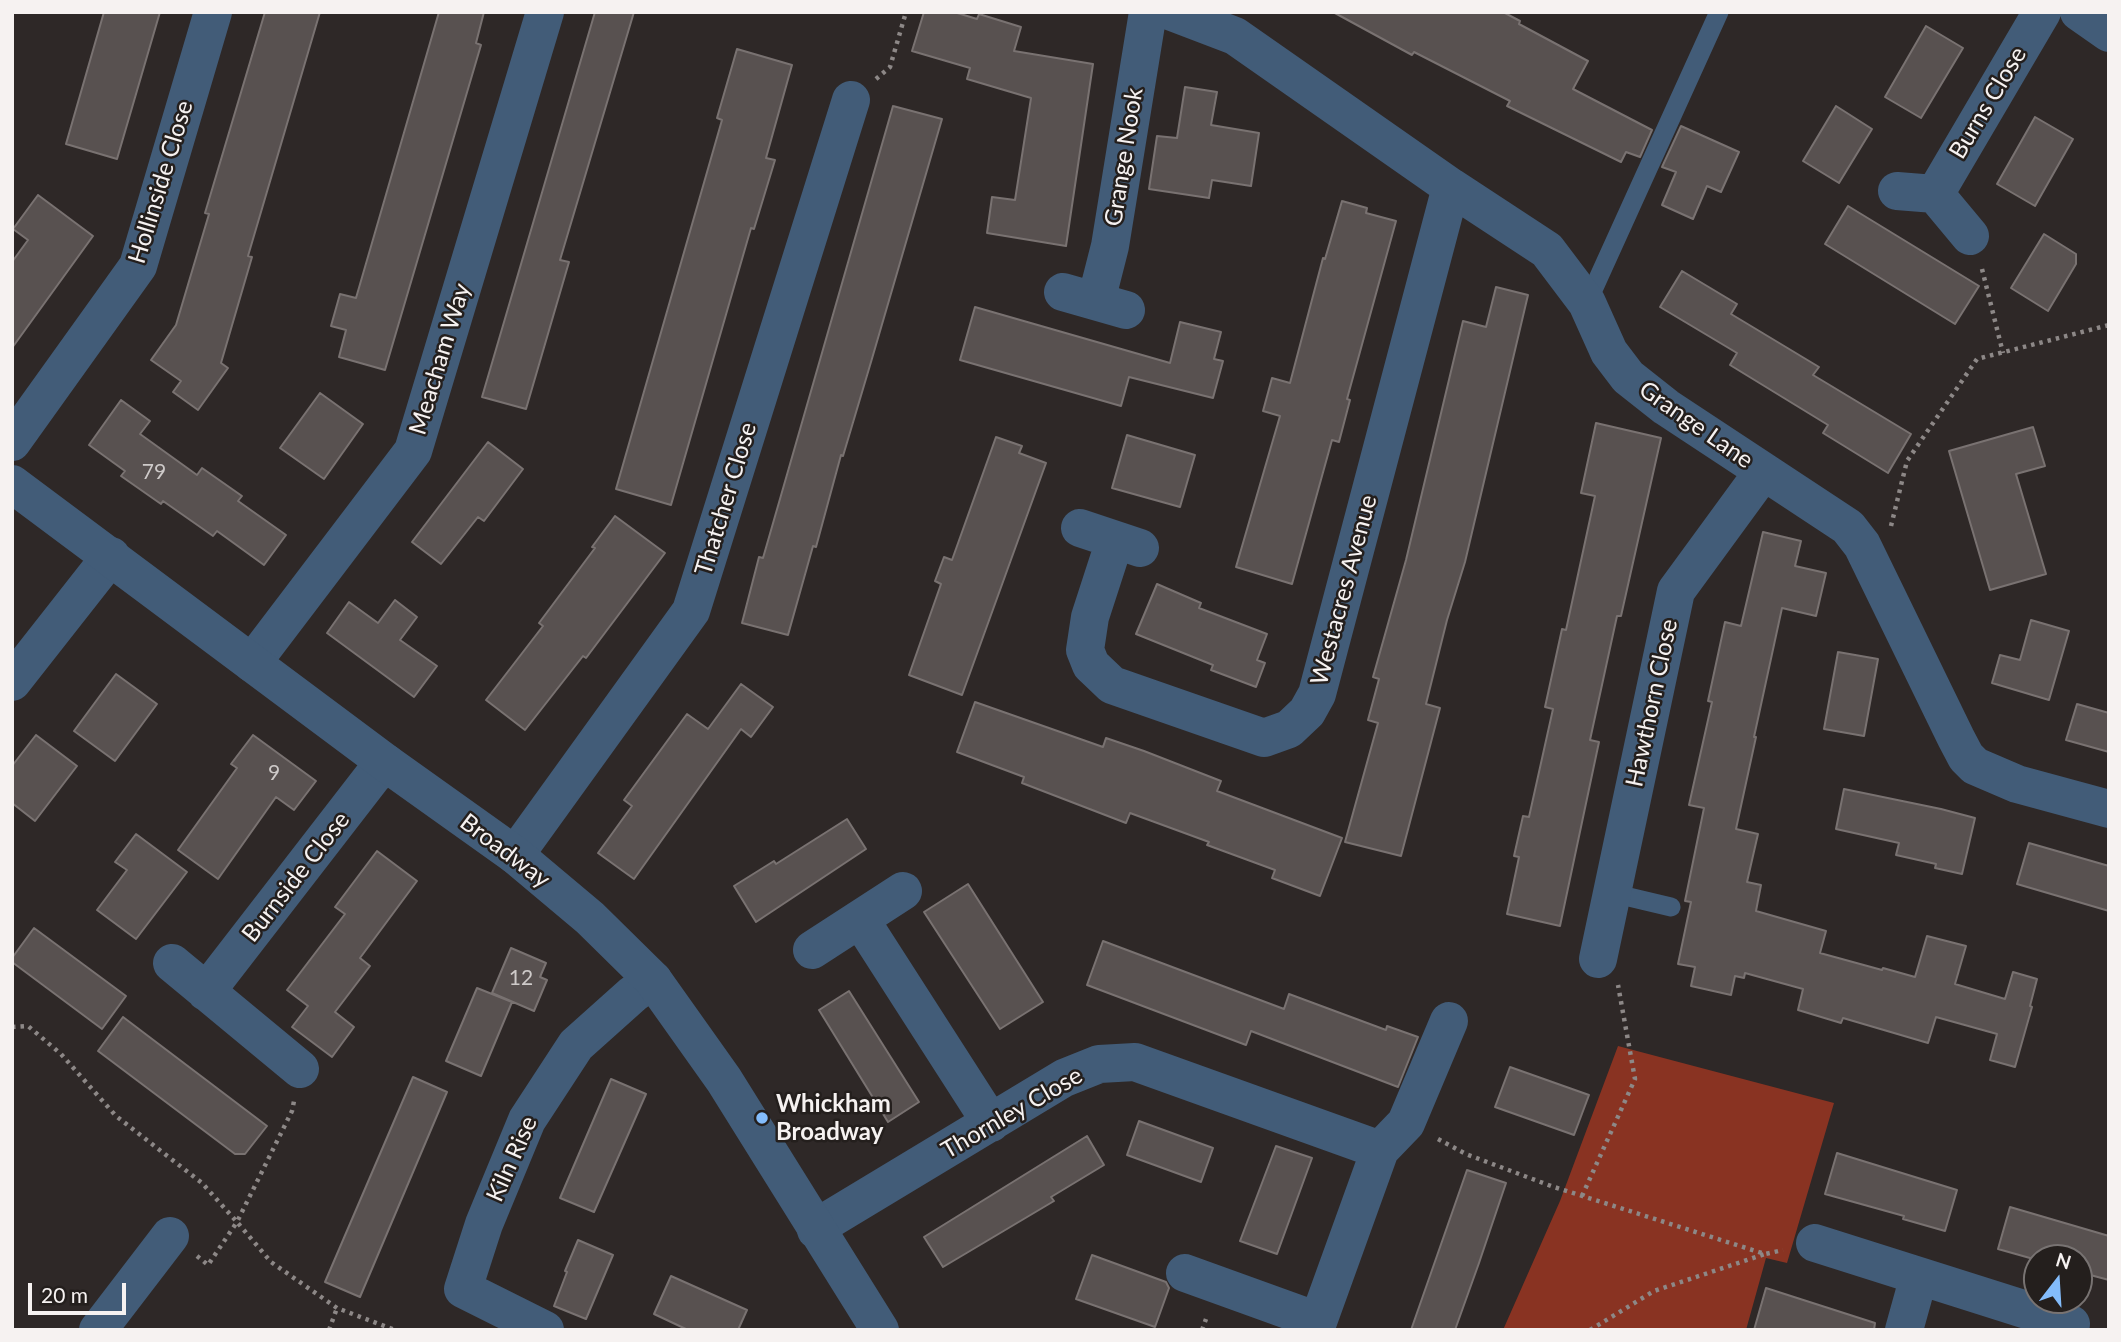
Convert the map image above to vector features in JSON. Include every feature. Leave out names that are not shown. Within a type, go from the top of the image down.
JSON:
[{"type":"street","name":"Hollinside Close","points":[[12,442],[138,266],[213,12]]},
{"type":"street","name":"Meacham Way","points":[[253,663],[413,451],[545,12]]},
{"type":"street","name":"Grange Nook","points":[[1095,301],[1110,246],[1147,12]]},
{"type":"street","name":"Grange Lane","points":[[1172,12],[1236,36],[1451,187],[1547,250],[1587,303],[1609,352],[1628,377],[1666,407],[1848,527],[1862,545],[1966,757],[1975,766],[1995,776],[2109,808]]},
{"type":"street","name":"Burns Close","points":[[1935,194],[2042,12]]},
{"type":"street","points":[[2078,12],[2109,33]]},
{"type":"street","name":"Thatcher Close","points":[[515,855],[691,611],[851,100]]},
{"type":"street","name":"Westacres Avenue","points":[[1080,528],[1128,544],[1090,617],[1085,650],[1091,665],[1112,685],[1264,738],[1289,729],[1307,712],[1317,694],[1451,187]]},
{"type":"street","points":[[1897,191],[1935,194],[1970,236]]},
{"type":"street","name":"Hawthorn Close","points":[[1598,960],[1676,591],[1763,472]]},
{"type":"street","name":"Broadway","points":[[12,484],[386,763],[515,855],[590,918],[653,980],[724,1080],[880,1330]]},
{"type":"street","points":[[12,682],[111,556]]},
{"type":"street","name":"Burnside Close","points":[[206,992],[373,776],[386,763]]},
{"type":"street","points":[[812,950],[903,891]]},
{"type":"street","points":[[860,919],[991,1123]]},
{"type":"street","points":[[172,963],[300,1069]]},
{"type":"street","name":"Kiln Rise","points":[[545,1330],[463,1289],[484,1224],[527,1120],[576,1045],[633,994],[653,980]]},
{"type":"street","points":[[1185,1273],[1316,1325],[1380,1150],[1406,1123],[1449,1021]]},
{"type":"street","name":"Thornley Close","points":[[816,1230],[1064,1078],[1099,1064],[1135,1062],[1380,1150]]},
{"type":"street","points":[[97,1330],[170,1236]]},
{"type":"street","points":[[1815,1243],[2071,1324]]},
{"type":"street","points":[[1904,1330],[1919,1276]]},
{"type":"lane","points":[[1587,303],[1720,12]]},
{"type":"lane","points":[[1612,893],[1671,907]]},
{"type":"path","points":[[851,100],[890,67],[906,12]]},
{"type":"path","points":[[1970,236],[1987,282],[2003,353]]},
{"type":"path","points":[[1862,545],[1891,528],[1907,461],[1977,359],[2109,325]]},
{"type":"path","points":[[1582,1195],[1635,1079],[1615,968],[1598,960]]},
{"type":"path","points":[[12,1027],[28,1026],[61,1054],[116,1116],[202,1183],[271,1262],[337,1308],[395,1330]]},
{"type":"path","points":[[170,1236],[208,1265],[237,1222],[292,1111],[300,1069]]},
{"type":"path","points":[[1406,1123],[1466,1154],[1582,1195],[1766,1254]]},
{"type":"path","points":[[1590,1330],[1654,1291],[1766,1254],[1815,1243]]},
{"type":"path","points":[[329,1330],[337,1308]]},
{"type":"shaded area","points":[[1618,1046],[1834,1103],[1787,1263],[1766,1258],[1746,1330],[1503,1330],[1560,1201]]},
{"type":"building","points":[[104,12],[160,12],[117,159],[66,144]]},
{"type":"building","points":[[265,12],[320,12],[248,256],[252,257],[221,363],[228,368],[198,410],[173,392],[181,381],[151,360],[176,325],[209,214],[205,213]]},
{"type":"building","points":[[439,12],[484,12],[476,43],[481,45],[385,370],[339,357],[346,330],[331,326],[340,294],[356,298]]},
{"type":"building","points":[[595,12],[634,12],[560,260],[569,262],[526,409],[482,397]]},
{"type":"building","points":[[924,12],[954,12],[977,19],[979,14],[1021,27],[1014,51],[1093,64],[1066,246],[987,233],[992,197],[1015,200],[1031,98],[967,79],[970,68],[912,51]]},
{"type":"building","points":[[1333,12],[1503,12],[1520,21],[1519,24],[1588,61],[1573,89],[1652,130],[1640,157],[1626,152],[1621,162],[1507,106],[1510,101],[1414,52],[1412,55]]},
{"type":"building","points":[[1926,26],[1963,48],[1921,118],[1885,97]]},
{"type":"building","points":[[737,49],[792,65],[766,158],[775,160],[754,229],[751,228],[671,505],[616,489],[722,120],[717,118]]},
{"type":"building","points":[[1185,87],[1217,92],[1211,125],[1259,133],[1251,186],[1212,180],[1209,198],[1149,189],[1157,136],[1177,138]]},
{"type":"building","points":[[893,106],[942,119],[788,635],[742,623],[759,557],[763,558]]},
{"type":"building","points":[[1836,106],[1872,129],[1839,183],[1803,161]]},
{"type":"building","points":[[2035,117],[2073,139],[2035,206],[1997,184]]},
{"type":"building","points":[[1681,126],[1739,152],[1721,192],[1707,186],[1693,219],[1662,205],[1676,172],[1662,167]]},
{"type":"building","points":[[38,195],[93,236],[12,348],[12,262],[28,240],[13,229]]},
{"type":"building","points":[[1342,201],[1367,208],[1366,213],[1396,221],[1347,399],[1350,400],[1339,442],[1332,440],[1292,584],[1236,567],[1280,416],[1263,411],[1272,378],[1290,383],[1323,258],[1325,259]]},
{"type":"building","points":[[1848,206],[1979,286],[1955,324],[1825,244]]},
{"type":"building","points":[[2044,234],[2076,254],[2076,264],[2048,311],[2011,288]]},
{"type":"building","points":[[1682,271],[1737,304],[1731,314],[1819,367],[1813,375],[1911,434],[1888,473],[1823,433],[1828,425],[1730,365],[1737,353],[1660,307]]},
{"type":"building","points":[[1496,287],[1528,295],[1465,562],[1426,704],[1440,708],[1401,856],[1345,842],[1378,723],[1368,720],[1379,679],[1373,677],[1406,560],[1463,321],[1486,327]]},
{"type":"building","points":[[975,307],[1170,363],[1180,322],[1221,332],[1214,359],[1223,361],[1213,398],[1129,377],[1121,406],[960,360]]},
{"type":"building","points":[[320,393],[363,424],[324,479],[280,448]]},
{"type":"building","points":[[121,400],[150,421],[140,434],[197,475],[202,468],[242,496],[238,501],[286,535],[264,565],[217,531],[213,536],[163,501],[161,504],[121,476],[125,471],[89,445]]},
{"type":"building","points":[[1596,423],[1661,438],[1590,740],[1599,742],[1560,926],[1507,914],[1519,857],[1514,856],[1523,816],[1529,817],[1553,709],[1545,707],[1562,629],[1566,630],[1595,496],[1581,493]]},
{"type":"building","points":[[2033,427],[2045,466],[2016,474],[2046,574],[1990,590],[1949,451]]},
{"type":"building","points":[[1127,435],[1195,455],[1180,507],[1112,488]]},
{"type":"building","points":[[996,437],[1022,446],[1019,453],[1046,463],[962,695],[909,675],[941,584],[935,581],[944,557],[952,560]]},
{"type":"building","points":[[488,442],[523,469],[484,521],[478,517],[441,564],[412,542]]},
{"type":"building","points":[[615,516],[665,553],[586,658],[583,656],[525,730],[486,700],[543,626],[539,623],[595,548],[592,547]]},
{"type":"building","points":[[1763,532],[1801,541],[1795,566],[1826,573],[1816,616],[1782,608],[1754,737],[1736,829],[1758,834],[1747,882],[1761,885],[1756,911],[1826,931],[1820,953],[1882,970],[1883,968],[1915,977],[1927,936],[1966,946],[1955,984],[2005,999],[2013,972],[2037,979],[2015,1067],[1990,1060],[1997,1034],[1936,1017],[1928,1043],[1843,1018],[1841,1023],[1798,1010],[1803,989],[1745,973],[1744,978],[1735,976],[1731,995],[1691,986],[1695,967],[1678,964],[1691,902],[1685,901],[1704,808],[1689,805],[1712,702],[1708,701],[1725,622],[1741,626]]},
{"type":"building","points":[[1157,584],[1201,603],[1199,608],[1267,634],[1257,660],[1265,663],[1256,687],[1211,670],[1213,665],[1136,634]]},
{"type":"building","points":[[395,600],[417,617],[400,640],[437,666],[414,697],[327,633],[349,602],[378,623]]},
{"type":"building","points":[[2031,620],[2069,631],[2049,700],[1992,683],[2000,655],[2020,660]]},
{"type":"building","points":[[1838,652],[1878,659],[1864,736],[1824,729]]},
{"type":"building","points":[[116,674],[157,704],[115,761],[74,731]]},
{"type":"building","points":[[741,684],[773,707],[751,737],[741,729],[634,879],[598,853],[632,806],[624,800],[687,714],[708,729]]},
{"type":"building","points":[[975,702],[1103,747],[1106,738],[1144,751],[1221,781],[1217,791],[1342,838],[1320,896],[1272,878],[1275,870],[1207,845],[1209,842],[1130,813],[1126,823],[1022,783],[1024,777],[957,752]]},
{"type":"building","points":[[2077,704],[2109,713],[2109,752],[2066,740]]},
{"type":"building","points":[[36,735],[77,766],[35,821],[12,803],[12,766]]},
{"type":"building","points":[[253,735],[316,781],[294,810],[276,797],[218,879],[178,850],[237,768],[231,764]]},
{"type":"building","points":[[1844,789],[1975,818],[1962,874],[1935,868],[1936,864],[1896,855],[1899,843],[1836,829]]},
{"type":"building","points":[[847,819],[866,849],[756,922],[734,886],[774,861],[776,864]]},
{"type":"building","points":[[136,834],[187,872],[136,939],[97,910],[127,870],[115,862]]},
{"type":"building","points":[[2029,843],[2109,866],[2109,911],[2017,884]]},
{"type":"building","points":[[377,851],[417,881],[360,958],[370,966],[335,1012],[354,1027],[332,1057],[292,1027],[308,1006],[287,990],[345,914],[335,907]]},
{"type":"building","points":[[968,884],[1043,1002],[1000,1029],[924,912]]},
{"type":"building","points":[[34,928],[126,996],[102,1029],[12,962],[12,958]]},
{"type":"building","points":[[1103,941],[1284,1009],[1289,994],[1386,1030],[1387,1026],[1418,1037],[1398,1087],[1251,1031],[1246,1045],[1087,985]]},
{"type":"building","points":[[511,948],[546,963],[540,977],[547,980],[534,1011],[492,993]]},
{"type":"building","points":[[477,988],[512,1002],[481,1076],[446,1061]]},
{"type":"building","points":[[849,991],[919,1102],[888,1122],[819,1010]]},
{"type":"building","points":[[123,1017],[267,1126],[245,1154],[235,1154],[98,1051]]},
{"type":"building","points":[[1510,1067],[1589,1095],[1574,1135],[1495,1107]]},
{"type":"building","points":[[413,1077],[447,1092],[360,1297],[325,1282]]},
{"type":"building","points":[[611,1079],[646,1094],[594,1212],[560,1198]]},
{"type":"building","points":[[1139,1121],[1213,1148],[1201,1182],[1127,1155]]},
{"type":"building","points":[[1087,1136],[1104,1165],[1051,1197],[1054,1201],[943,1267],[924,1237]]},
{"type":"building","points":[[1276,1146],[1312,1158],[1277,1254],[1240,1241]]},
{"type":"building","points":[[1837,1153],[1957,1190],[1945,1231],[1903,1219],[1904,1216],[1825,1194]]},
{"type":"building","points":[[1467,1170],[1506,1183],[1479,1263],[1455,1330],[1411,1330]]},
{"type":"building","points":[[2010,1207],[2109,1236],[2109,1280],[2093,1276],[2093,1244],[2023,1244],[2023,1256],[1998,1249]]},
{"type":"building","points":[[578,1240],[613,1255],[586,1319],[554,1306]]},
{"type":"building","points":[[1092,1255],[1166,1282],[1169,1288],[1155,1327],[1076,1299]]},
{"type":"building","points":[[671,1276],[747,1310],[738,1330],[688,1330],[654,1314]]},
{"type":"building","points":[[1766,1288],[1875,1323],[1874,1330],[1754,1330]]},
{"type":"place","name":"Whickham Broadway","points":[[762,1118]]}]
